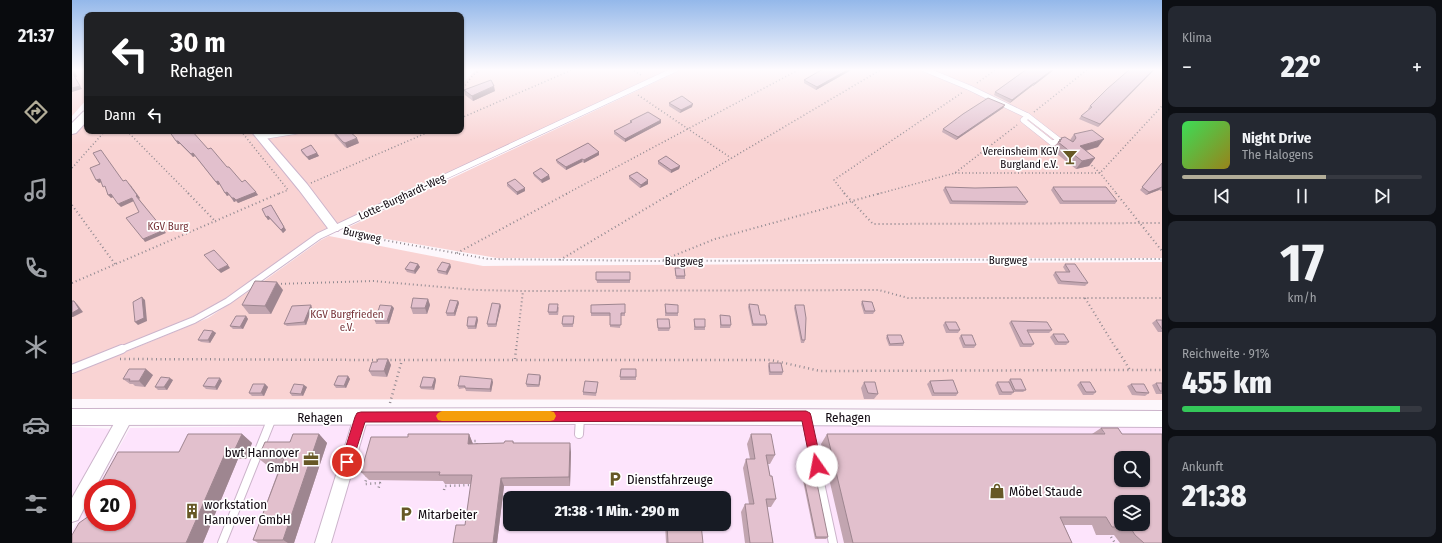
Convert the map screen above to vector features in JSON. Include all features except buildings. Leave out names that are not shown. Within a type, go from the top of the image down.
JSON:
[{"type":"street","points":[[72,130],[84,117]]},
{"type":"street","name":"Burgweg","points":[[259,134],[303,187],[334,228]]},
{"type":"street","name":"Rehagen","points":[[72,418],[806,416],[1161,420]]},
{"type":"street","points":[[323,543],[361,417]]},
{"type":"street","points":[[72,514],[126,418]]},
{"type":"lane","name":"Lotte-Burghardt-Weg","points":[[72,369],[194,320],[228,301],[319,236],[334,228],[621,94]]},
{"type":"lane","points":[[983,94],[1028,116],[1066,146]]},
{"type":"lane","points":[[1028,116],[1023,120],[1052,143],[1060,141]]},
{"type":"lane","points":[[579,434],[580,416]]},
{"type":"lane","points":[[806,416],[834,543]]},
{"type":"lane","points":[[222,543],[272,417]]},
{"type":"path","points":[[464,117],[516,94]]},
{"type":"path","points":[[636,94],[731,158]]},
{"type":"path","points":[[456,254],[753,94]]},
{"type":"path","points":[[558,261],[839,94]]},
{"type":"path","points":[[961,94],[834,180],[851,202],[873,224],[1162,223]]},
{"type":"path","points":[[1028,116],[1056,94]]},
{"type":"path","points":[[660,261],[715,239],[955,173],[1100,173],[1162,106]]},
{"type":"path","points":[[955,173],[1023,120]]},
{"type":"path","points":[[72,168],[102,134]]},
{"type":"path","points":[[130,134],[216,222]]},
{"type":"path","points":[[72,283],[288,190],[243,134]]},
{"type":"path","points":[[303,187],[424,134]]},
{"type":"path","points":[[1084,159],[1100,173],[1162,251]]},
{"type":"path","points":[[72,205],[114,264]]},
{"type":"path","name":"Burgweg","points":[[334,228],[347,233],[488,259],[558,261],[1162,259]]},
{"type":"path","points":[[273,284],[373,281],[476,290],[879,290],[908,298],[1162,298]]},
{"type":"path","points":[[514,359],[523,291]]},
{"type":"path","points":[[1085,298],[1130,370]]},
{"type":"path","points":[[119,359],[771,360],[820,371],[1162,370]]},
{"type":"path","points":[[387,416],[402,360]]},
{"type":"path","points":[[462,441],[477,441],[476,448]]},
{"type":"path","points":[[369,471],[365,484],[380,484],[378,490]]},
{"type":"path","points":[[444,490],[445,486],[471,485],[472,478]]},
{"type":"path","points":[[1111,538],[1115,543]]},
{"type":"shaded area","points":[[373,425],[1162,426],[1162,543],[72,543],[72,531],[84,510],[84,531],[136,531],[136,479],[101,479],[130,428]]},
{"type":"shaded area","points":[[72,427],[117,429],[88,479],[84,479],[84,486],[72,507]]},
{"type":"green space","points":[[72,94],[84,94],[84,102],[72,116]]},
{"type":"green space","name":"KGV Burg","points":[[464,94],[619,94],[319,236],[250,285],[194,320],[72,369],[72,130],[84,117],[84,134],[464,134]]},
{"type":"green space","points":[[629,94],[1162,94],[1162,258],[497,258],[352,233],[342,229]]},
{"type":"green space","name":"KGV Burgfrieden e.V.","points":[[329,236],[483,266],[1162,262],[1162,400],[72,399],[72,374],[208,318]]},
{"type":"slow traffic","points":[[442,416],[550,416]]},
{"type":"place","name":"Vereinsheim KGV Burgland e.V.","points":[[1070,157]]},
{"type":"place","name":"bwt Hannover GmbH","points":[[311,459]]},
{"type":"place","name":"Dienstfahrzeuge","points":[[615,479]]},
{"type":"place","name":"Möbel Staude","points":[[997,491]]},
{"type":"place","name":"workstation Hannover GmbH","points":[[192,511]]},
{"type":"place","name":"Mitarbeiter","points":[[406,514]]},
{"type":"route","points":[[347,462],[361,417],[806,416],[817,466]]}]
